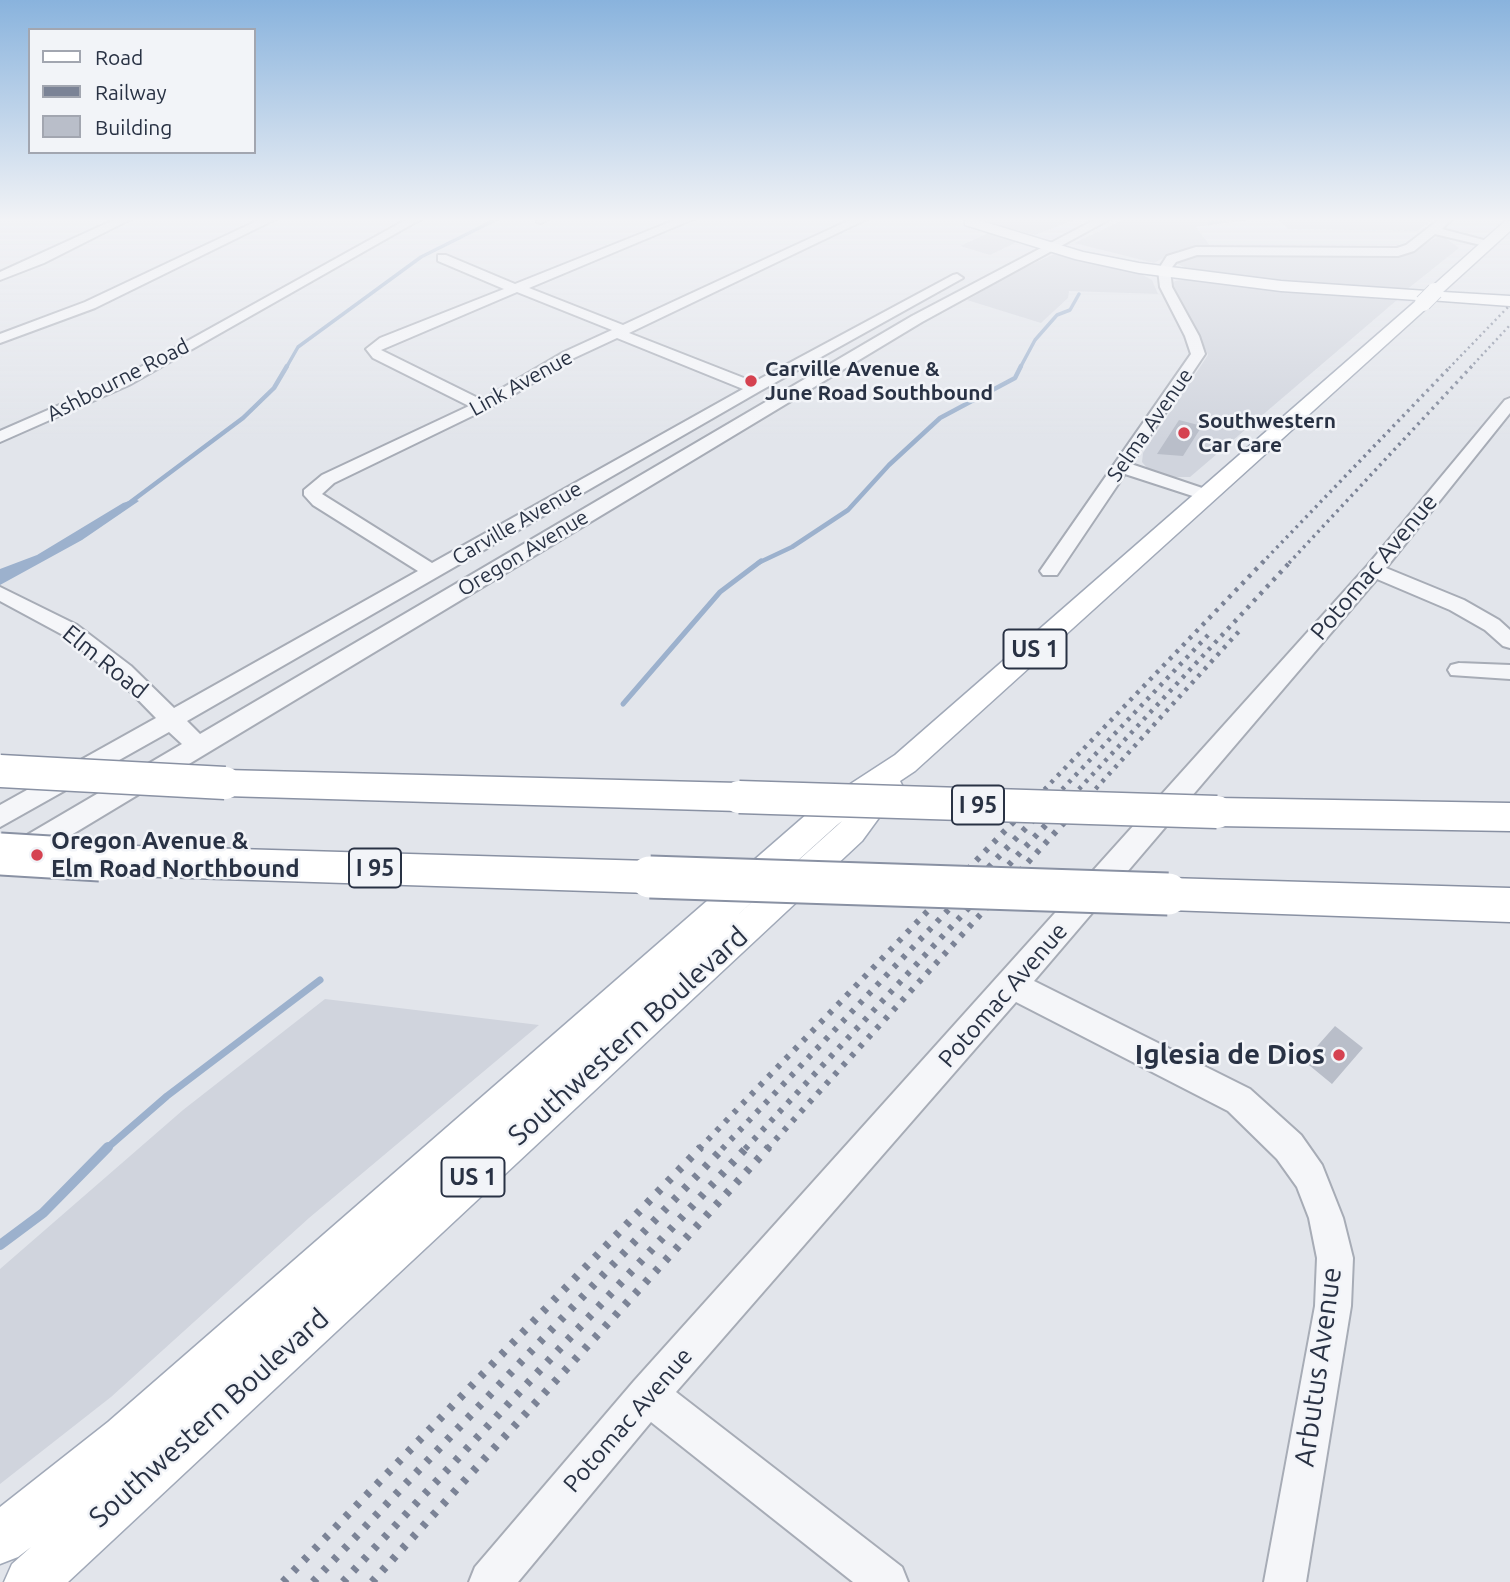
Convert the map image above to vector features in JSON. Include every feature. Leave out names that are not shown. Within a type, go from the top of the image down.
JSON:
[{"type":"highway","name":"I 95","points":[[0,771],[225,783],[1217,812],[1510,817]]},
{"type":"highway","name":"I 95","points":[[0,854],[100,860],[1510,905]]},
{"type":"main road","points":[[1364,292],[1510,302]]},
{"type":"main road","name":"Southwestern Boulevard","points":[[0,1539],[125,1439],[826,816],[905,763],[1435,292]]},
{"type":"main road","name":"Southwestern Boulevard","points":[[30,1582],[851,832],[905,763]]},
{"type":"street","points":[[0,339],[118,292]]},
{"type":"street","name":"Ashbourne Road","points":[[0,437],[118,385],[285,292]]},
{"type":"street","points":[[482,406],[378,355],[373,349],[385,341],[507,292]]},
{"type":"street","points":[[525,292],[755,388]]},
{"type":"street","name":"Link Avenue","points":[[432,571],[319,501],[313,495],[313,490],[328,479],[482,406],[569,355],[705,292]]},
{"type":"street","name":"Carville Avenue","points":[[0,817],[755,388],[852,334],[941,292]]},
{"type":"street","name":"Oregon Avenue","points":[[0,864],[965,292]]},
{"type":"street","name":"Selma Avenue","points":[[1051,571],[1198,354],[1192,336],[1169,292]]},
{"type":"street","points":[[852,334],[877,343]]},
{"type":"street","name":"Potomac Avenue","points":[[490,1582],[649,1395],[1374,570],[1510,403]]},
{"type":"street","points":[[1122,467],[1208,496]]},
{"type":"street","points":[[1374,570],[1457,605],[1492,625],[1510,641]]},
{"type":"street","name":"Elm Road","points":[[0,593],[70,630],[89,644],[123,671],[199,747]]},
{"type":"street","points":[[1459,670],[1510,672]]},
{"type":"street","name":"Arbutus Avenue","points":[[1012,985],[1238,1100],[1289,1147],[1310,1177],[1326,1218],[1335,1258],[1332,1306],[1285,1582]]},
{"type":"street","points":[[649,1395],[887,1582]]},
{"type":"shaded area","points":[[981,292],[1069,292],[1068,298],[1041,323],[967,300]]},
{"type":"shaded area","points":[[1094,292],[1157,292],[1158,294]]},
{"type":"shaded area","points":[[1173,292],[1301,292],[1397,300],[1190,477],[1166,477],[1148,469],[1142,462],[1143,453],[1208,355],[1194,324]]},
{"type":"shaded area","points":[[325,999],[539,1025],[309,1218],[111,1397],[0,1484],[0,1269],[183,1110]]},
{"type":"water","points":[[135,499],[139,501],[82,540],[0,585],[0,569],[37,555],[123,503]]},
{"type":"building","name":"Southwestern Car Care","points":[[1179,420],[1202,426],[1183,456],[1157,454]]},
{"type":"building","name":"Iglesia de Dios","points":[[1335,1026],[1363,1048],[1332,1084],[1304,1061]]},
{"type":"waterway","points":[[286,368],[298,347],[373,292]]},
{"type":"waterway","points":[[1020,368],[1035,340],[1057,315],[1070,310],[1079,294]]},
{"type":"waterway","points":[[128,504],[243,418],[274,388],[287,366]]},
{"type":"waterway","points":[[759,563],[792,547],[848,510],[889,465],[940,418],[1015,378],[1020,368]]},
{"type":"waterway","points":[[623,704],[720,592],[759,563]]},
{"type":"waterway","points":[[106,1149],[167,1096],[320,980]]},
{"type":"waterway","points":[[0,1245],[43,1213],[106,1149]]},
{"type":"railway","points":[[1449,368],[1510,305]]},
{"type":"railway","points":[[1470,368],[1510,325]]},
{"type":"railway","points":[[1262,563],[1451,366]]},
{"type":"railway","points":[[1289,563],[1472,366]]},
{"type":"railway","points":[[1018,817],[1264,561]]},
{"type":"railway","points":[[1053,817],[1291,561]]},
{"type":"railway","points":[[1070,817],[1242,628]]},
{"type":"railway","points":[[1036,817],[1210,633]]},
{"type":"railway","points":[[699,1149],[1020,815]]},
{"type":"railway","points":[[722,1149],[1038,815]]},
{"type":"railway","points":[[745,1149],[1055,815]]},
{"type":"railway","points":[[767,1149],[1071,815]]},
{"type":"railway","points":[[283,1582],[701,1147]]},
{"type":"railway","points":[[313,1582],[724,1147]]},
{"type":"railway","points":[[343,1582],[747,1147]]},
{"type":"railway","points":[[372,1582],[769,1147]]},
{"type":"place","name":"Carville Avenue & June Road Southbound","points":[[751,381]]},
{"type":"place","name":"Southwestern Car Care","points":[[1184,433]]},
{"type":"place","name":"Oregon Avenue & Elm Road Northbound","points":[[37,855]]},
{"type":"place","name":"Iglesia de Dios","points":[[1339,1055]]}]
